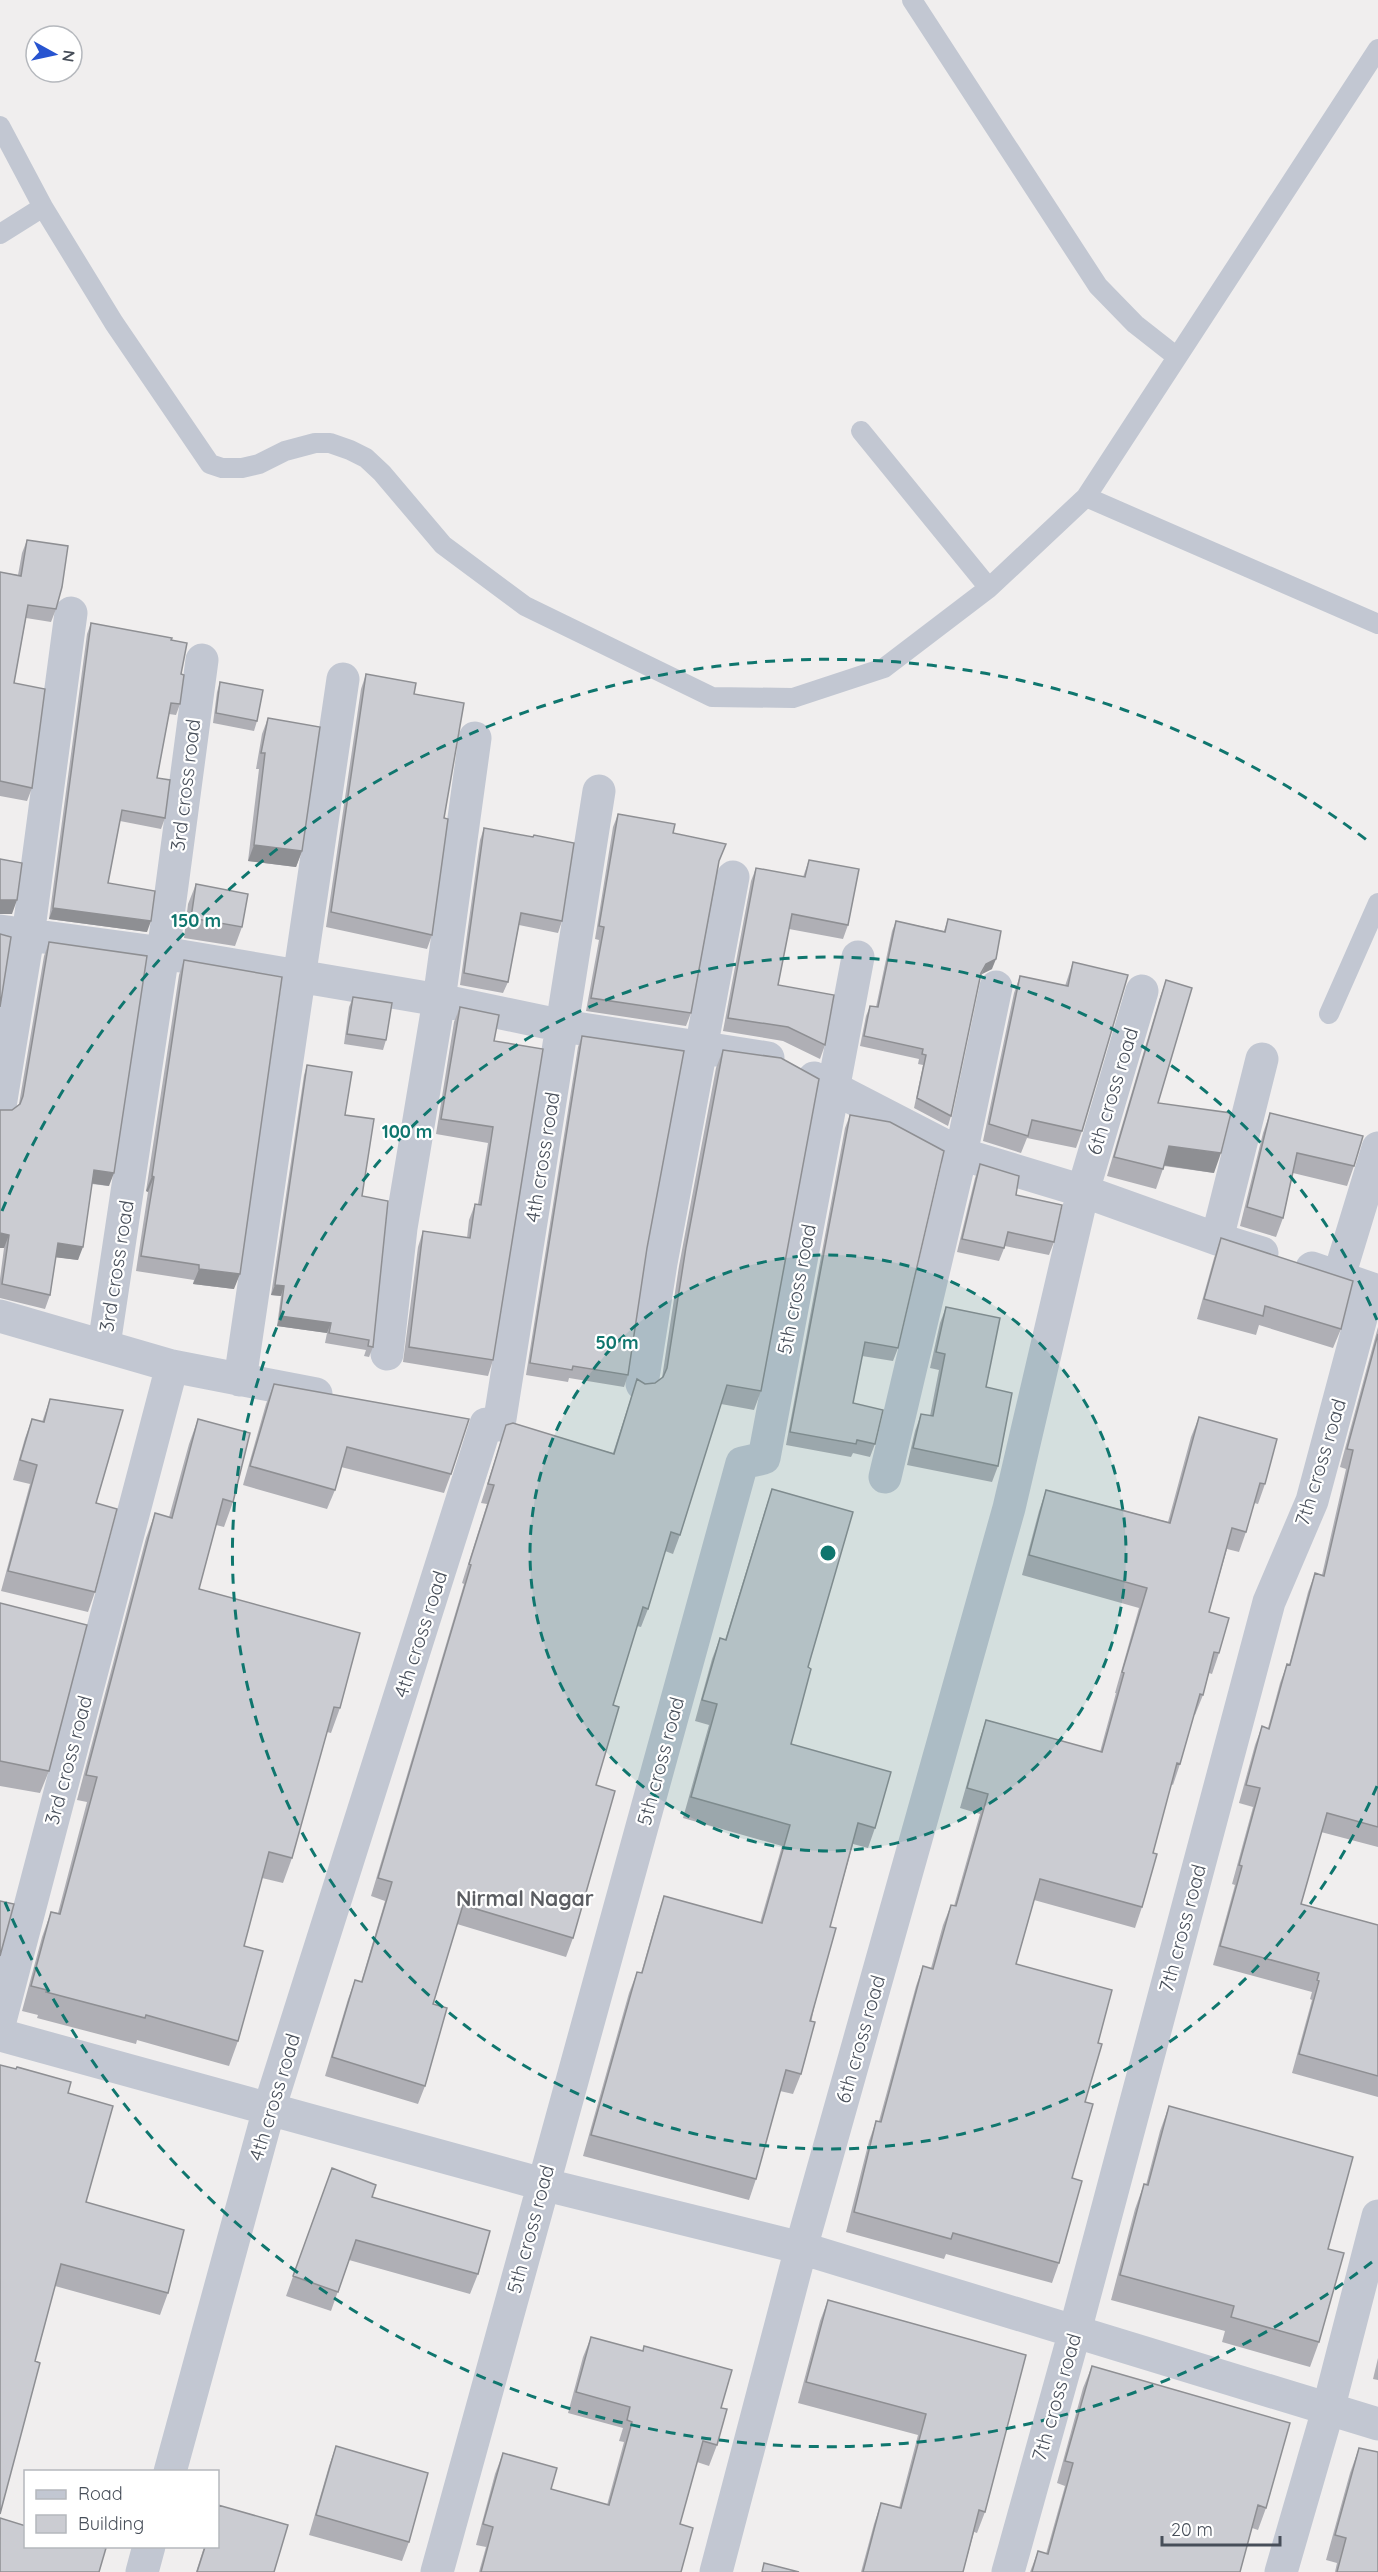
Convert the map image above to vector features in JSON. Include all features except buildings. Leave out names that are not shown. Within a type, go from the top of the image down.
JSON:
[{"type":"street","points":[[0,1106],[14,934],[71,613]]},
{"type":"street","name":"3rd cross road","points":[[0,2021],[172,1366],[104,1345],[163,953],[202,660]]},
{"type":"street","points":[[240,1380],[343,679]]},
{"type":"street","points":[[387,1354],[401,1228],[439,1000],[475,738]]},
{"type":"street","name":"4th cross road","points":[[171,2470],[269,2109],[486,1424],[499,1425],[599,791]]},
{"type":"street","points":[[642,1384],[661,1263],[733,877]]},
{"type":"street","points":[[14,934],[163,953],[439,1000],[563,1026],[701,1049],[780,1059],[961,1154],[1083,1191],[1217,1239],[1374,1289]]},
{"type":"street","name":"5th cross road","points":[[437,2572],[742,1463],[764,1458],[858,957]]},
{"type":"street","points":[[885,1478],[961,1154],[996,987]]},
{"type":"street","name":"6th cross road","points":[[716,2572],[801,2248],[1009,1508],[1083,1191],[1142,991]]},
{"type":"street","points":[[1217,1239],[1262,1059]]},
{"type":"street","points":[[1339,1276],[1378,1148]]},
{"type":"street","name":"7th cross road","points":[[1008,2572],[1075,2331],[1269,1602],[1312,1501],[1374,1289]]},
{"type":"street","points":[[0,1317],[104,1345]]},
{"type":"street","points":[[172,1366],[343,1399]]},
{"type":"street","points":[[453,1418],[486,1424]]},
{"type":"street","points":[[68,1626],[101,1634]]},
{"type":"street","points":[[0,2035],[542,2184],[801,2248],[1378,2424]]},
{"type":"street","points":[[1281,2572],[1328,2410],[1378,2216]]},
{"type":"street","points":[[142,2572],[149,2548]]},
{"type":"lane","points":[[912,0],[1098,286],[1135,324],[1177,357]]},
{"type":"lane","points":[[0,126],[43,207],[114,323],[210,464],[222,468],[242,468],[259,464],[285,451],[315,443],[330,443],[350,450],[366,458],[382,473],[443,545],[525,606],[712,697],[793,698],[884,668],[989,588],[1086,497],[1378,49]]},
{"type":"lane","points":[[0,234],[43,207]]},
{"type":"lane","points":[[861,431],[989,588]]},
{"type":"lane","points":[[1086,497],[1378,624]]},
{"type":"lane","points":[[1329,1014],[1378,903]]},
{"type":"district","name":"Nirmal Nagar","points":[[525,1898]]}]
